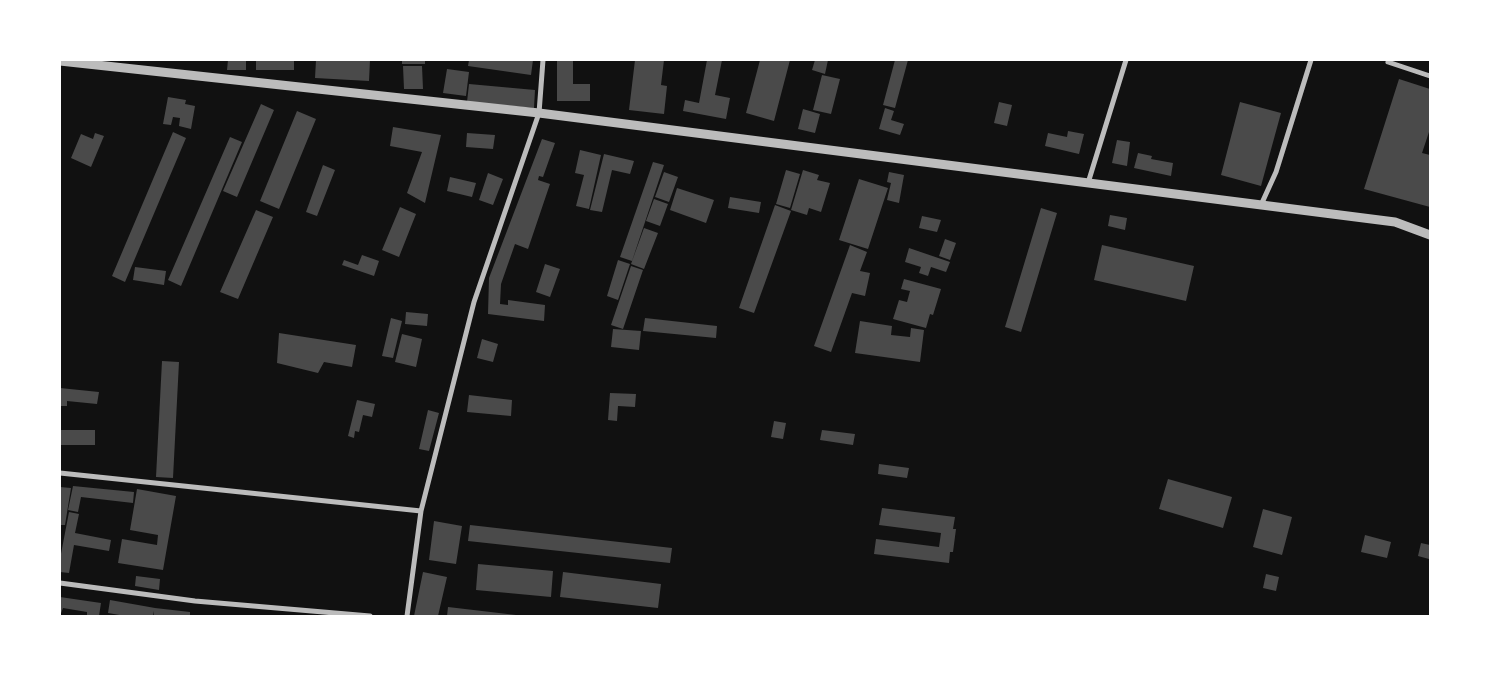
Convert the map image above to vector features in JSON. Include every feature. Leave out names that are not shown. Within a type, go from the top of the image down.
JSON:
[{"type":"street","points":[[408,616],[422,512],[474,302],[539,113],[542,60]]},
{"type":"street","points":[[1088,183],[1126,60]]},
{"type":"street","points":[[1261,205],[1276,172],[1311,60]]},
{"type":"street","points":[[1389,60],[1388,62],[1430,76]]},
{"type":"street","points":[[60,61],[539,113],[1395,222],[1430,234]]},
{"type":"street","points":[[60,473],[422,512]]},
{"type":"street","points":[[60,583],[195,601],[370,616]]},
{"type":"building","points":[[228,60],[246,60],[246,70],[227,70]]},
{"type":"building","points":[[256,60],[294,60],[294,70],[256,70]]},
{"type":"building","points":[[316,60],[370,60],[369,81],[315,78]]},
{"type":"building","points":[[402,60],[425,60],[425,64],[402,64]]},
{"type":"building","points":[[469,60],[533,60],[531,75],[468,66]]},
{"type":"building","points":[[557,60],[573,60],[573,84],[590,84],[590,101],[557,101]]},
{"type":"building","points":[[635,60],[664,60],[661,85],[667,86],[664,114],[629,110]]},
{"type":"building","points":[[707,60],[722,60],[715,95],[730,98],[726,119],[683,111],[685,100],[699,103]]},
{"type":"building","points":[[760,60],[790,60],[774,121],[746,113]]},
{"type":"building","points":[[815,60],[828,60],[825,74],[812,70]]},
{"type":"building","points":[[895,60],[908,60],[895,108],[883,105]]},
{"type":"building","points":[[403,66],[422,66],[423,89],[404,89]]},
{"type":"building","points":[[447,69],[469,72],[466,96],[443,93]]},
{"type":"building","points":[[822,75],[840,79],[831,114],[813,110]]},
{"type":"building","points":[[1399,79],[1430,89],[1430,129],[1422,153],[1430,155],[1430,207],[1364,189]]},
{"type":"building","points":[[469,84],[535,90],[534,108],[467,102]]},
{"type":"building","points":[[168,97],[186,100],[185,104],[195,106],[191,129],[179,126],[180,118],[173,117],[171,125],[163,124]]},
{"type":"building","points":[[999,102],[1012,105],[1007,126],[994,123]]},
{"type":"building","points":[[1240,102],[1281,113],[1261,186],[1221,175]]},
{"type":"building","points":[[261,104],[274,110],[237,197],[223,191]]},
{"type":"building","points":[[885,108],[894,111],[891,120],[904,124],[900,135],[879,129]]},
{"type":"building","points":[[803,109],[820,114],[815,133],[798,129]]},
{"type":"building","points":[[297,111],[316,119],[279,209],[260,201]]},
{"type":"building","points":[[393,127],[441,135],[425,203],[407,193],[422,152],[390,146]]},
{"type":"building","points":[[1068,131],[1084,134],[1079,154],[1045,146],[1048,133],[1067,137]]},
{"type":"building","points":[[173,132],[186,138],[125,282],[112,276]]},
{"type":"building","points":[[95,133],[104,136],[91,167],[71,158],[81,134],[93,139]]},
{"type":"building","points":[[467,133],[495,135],[493,149],[466,147]]},
{"type":"building","points":[[230,137],[242,142],[181,286],[168,280]]},
{"type":"building","points":[[542,139],[555,143],[543,177],[539,176],[538,180],[550,184],[528,249],[515,244],[501,284],[500,304],[508,305],[508,300],[545,305],[544,321],[488,314],[489,278]]},
{"type":"building","points":[[1117,140],[1130,142],[1127,166],[1112,163]]},
{"type":"building","points":[[580,150],[601,155],[589,209],[576,206],[584,175],[575,173]]},
{"type":"building","points":[[1138,153],[1152,156],[1151,159],[1173,163],[1171,176],[1134,168]]},
{"type":"building","points":[[604,154],[634,161],[630,174],[612,170],[602,212],[590,210]]},
{"type":"building","points":[[653,162],[664,165],[632,261],[620,257]]},
{"type":"building","points":[[323,165],[335,170],[317,216],[306,212]]},
{"type":"building","points":[[786,170],[800,174],[790,208],[776,204]]},
{"type":"building","points":[[803,170],[819,175],[817,180],[830,183],[821,212],[809,208],[807,215],[791,210]]},
{"type":"building","points":[[664,172],[678,177],[669,202],[655,197]]},
{"type":"building","points":[[889,172],[904,175],[899,203],[887,200],[891,183],[887,182]]},
{"type":"building","points":[[488,173],[503,179],[493,205],[479,200]]},
{"type":"building","points":[[450,177],[476,183],[472,197],[447,191]]},
{"type":"building","points":[[859,179],[888,188],[868,249],[839,240]]},
{"type":"building","points":[[677,188],[714,200],[706,223],[670,210]]},
{"type":"building","points":[[730,197],[761,202],[759,213],[728,208]]},
{"type":"building","points":[[654,199],[668,204],[660,226],[646,221]]},
{"type":"building","points":[[775,205],[791,211],[754,313],[739,308]]},
{"type":"building","points":[[400,207],[416,214],[399,257],[382,250]]},
{"type":"building","points":[[1041,208],[1057,213],[1021,332],[1005,327]]},
{"type":"building","points":[[256,210],[273,217],[238,299],[220,292]]},
{"type":"building","points":[[1110,215],[1127,218],[1125,230],[1108,226]]},
{"type":"building","points":[[922,216],[941,220],[937,232],[919,228]]},
{"type":"building","points":[[644,228],[658,233],[644,269],[631,264]]},
{"type":"building","points":[[945,239],[956,243],[950,260],[939,256]]},
{"type":"building","points":[[850,245],[867,252],[860,271],[870,273],[865,296],[852,293],[831,352],[814,346]]},
{"type":"building","points":[[1102,245],[1194,266],[1186,301],[1094,280]]},
{"type":"building","points":[[909,248],[950,262],[946,272],[931,267],[928,276],[919,273],[921,267],[905,262]]},
{"type":"building","points":[[362,255],[379,261],[374,276],[342,265],[344,260],[358,265]]},
{"type":"building","points":[[618,260],[630,264],[618,300],[607,296]]},
{"type":"building","points":[[545,264],[560,269],[550,297],[536,292]]},
{"type":"building","points":[[631,266],[643,270],[623,329],[611,325]]},
{"type":"building","points":[[135,267],[166,271],[164,285],[133,280]]},
{"type":"building","points":[[904,279],[941,289],[933,315],[930,314],[926,328],[893,319],[899,300],[907,302],[910,291],[901,289]]},
{"type":"building","points":[[406,312],[428,314],[427,326],[405,324]]},
{"type":"building","points":[[391,318],[402,321],[393,358],[382,356]]},
{"type":"building","points":[[645,318],[717,326],[716,338],[643,331]]},
{"type":"building","points":[[860,321],[892,326],[891,335],[910,337],[911,328],[924,330],[920,362],[855,353]]},
{"type":"building","points":[[613,329],[641,331],[639,350],[611,347]]},
{"type":"building","points":[[279,333],[356,345],[352,367],[324,362],[318,373],[277,363]]},
{"type":"building","points":[[402,334],[422,339],[416,367],[395,362]]},
{"type":"building","points":[[482,339],[498,344],[493,362],[477,358]]},
{"type":"building","points":[[162,361],[179,362],[173,478],[156,477]]},
{"type":"building","points":[[60,388],[99,392],[97,404],[67,401],[67,406],[60,406]]},
{"type":"building","points":[[610,393],[636,394],[635,407],[618,406],[617,421],[608,420]]},
{"type":"building","points":[[469,395],[512,400],[511,416],[467,412]]},
{"type":"building","points":[[357,400],[375,404],[372,417],[363,415],[359,432],[355,431],[354,438],[348,436]]},
{"type":"building","points":[[428,410],[439,413],[429,451],[419,449]]},
{"type":"building","points":[[774,421],[786,423],[783,439],[771,437]]},
{"type":"building","points":[[60,430],[95,430],[95,445],[60,445]]},
{"type":"building","points":[[822,430],[855,434],[853,445],[820,440]]},
{"type":"building","points":[[879,464],[909,468],[907,478],[878,474]]},
{"type":"building","points":[[1168,479],[1232,497],[1223,528],[1159,509]]},
{"type":"building","points":[[73,486],[134,492],[133,503],[81,497],[78,512],[68,510]]},
{"type":"building","points":[[60,487],[71,488],[65,525],[60,525]]},
{"type":"building","points":[[137,489],[176,496],[163,570],[118,563],[122,539],[157,545],[158,535],[130,530]]},
{"type":"building","points":[[882,508],[955,517],[953,529],[956,529],[953,552],[950,552],[949,563],[874,554],[876,539],[939,547],[941,533],[879,525]]},
{"type":"building","points":[[1263,509],[1292,517],[1282,555],[1253,547]]},
{"type":"building","points":[[69,512],[79,514],[75,533],[111,540],[109,551],[74,545],[69,573],[60,572],[60,559]]},
{"type":"building","points":[[434,521],[462,526],[456,564],[429,560]]},
{"type":"building","points":[[470,525],[672,548],[670,563],[468,541]]},
{"type":"building","points":[[1365,535],[1391,542],[1387,558],[1361,552]]},
{"type":"building","points":[[1421,543],[1430,545],[1429,559],[1418,556]]},
{"type":"building","points":[[478,564],[553,571],[551,597],[476,590]]},
{"type":"building","points":[[423,572],[447,577],[438,616],[414,616]]},
{"type":"building","points":[[563,572],[661,584],[658,608],[560,597]]},
{"type":"building","points":[[1266,574],[1279,577],[1276,591],[1263,588]]},
{"type":"building","points":[[136,576],[160,579],[159,590],[135,586]]},
{"type":"building","points":[[60,597],[101,603],[99,616],[87,616],[87,612],[63,608],[60,616]]},
{"type":"building","points":[[110,600],[190,612],[190,616],[154,616],[154,611],[153,616],[125,616],[108,613]]},
{"type":"building","points":[[448,607],[516,615],[516,616],[447,616]]}]
